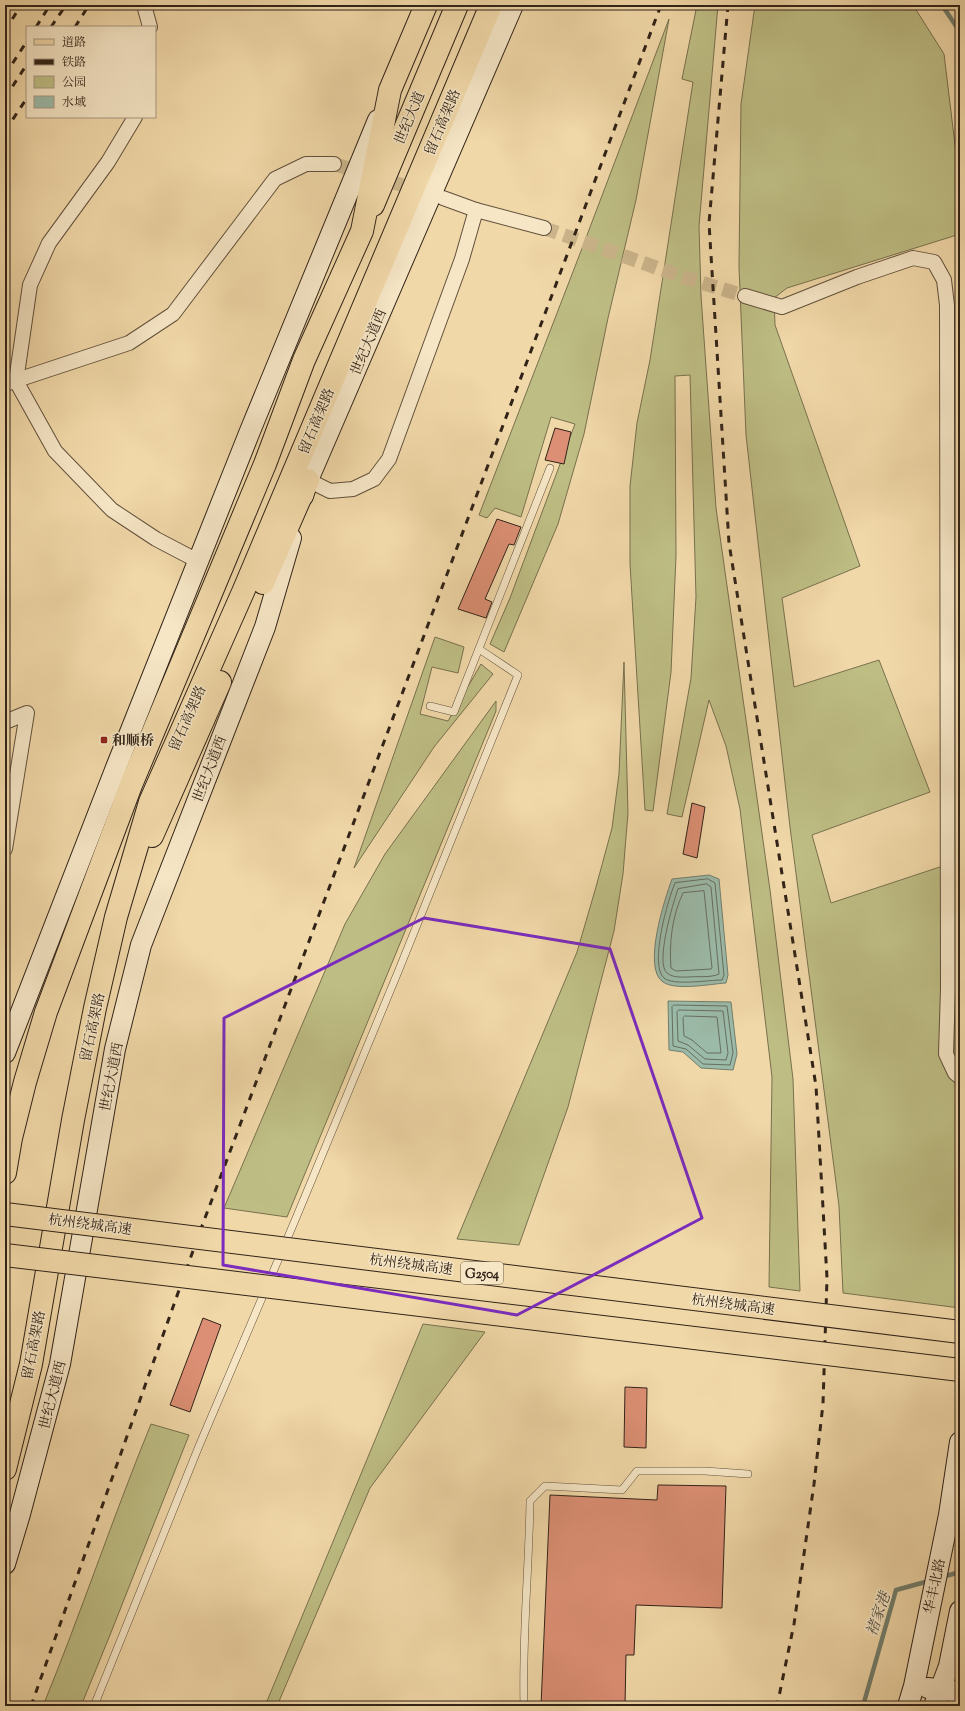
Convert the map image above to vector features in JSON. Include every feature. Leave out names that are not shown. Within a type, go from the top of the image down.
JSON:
[{"type":"main road","name":"世纪大道","points":[[362,231],[457,5]]},
{"type":"main road","name":"留石高架路","points":[[5,1469],[31,1364],[73,1120],[95,1008],[116,917],[150,802],[243,592],[491,5]]},
{"type":"main road","name":"世纪大道西","points":[[5,1564],[20,1514],[60,1364],[115,1049],[141,945],[265,627],[308,480],[513,5]]},
{"type":"main road","points":[[5,1053],[198,560],[390,90],[426,9]]},
{"type":"main road","points":[[362,231],[390,90]]},
{"type":"main road","name":"留石高架路","points":[[5,1173],[24,1089],[46,1012],[131,785],[265,464],[304,360],[362,231]]},
{"type":"main road","points":[[116,917],[308,480]]},
{"type":"main road","name":"杭州绕城高速","points":[[5,1214],[960,1332]]},
{"type":"main road","points":[[5,1255],[960,1370]]},
{"type":"main road","name":"华丰北路","points":[[908,1706],[914,1686],[949,1515],[960,1442]]},
{"type":"main road","points":[[914,1686],[945,1696],[954,1667],[960,1611]]},
{"type":"main road","points":[[919,1661],[954,1667]]},
{"type":"street","points":[[144,5],[150,26]]},
{"type":"street","points":[[135,118],[108,162],[49,243],[30,285],[10,382],[55,451],[112,510],[156,539],[198,560]]},
{"type":"street","points":[[10,382],[129,342],[172,314],[275,179],[306,164],[334,164]]},
{"type":"street","points":[[443,198],[476,210],[544,228]]},
{"type":"street","points":[[308,480],[330,491],[353,489],[374,479],[389,459],[462,259],[476,210]]},
{"type":"street","points":[[745,296],[782,307],[857,277],[913,258],[934,262],[944,280],[947,305],[948,973],[946,1054],[955,1073],[960,1077]]},
{"type":"street","points":[[5,722],[27,713],[5,849]]},
{"type":"lane","points":[[430,706],[454,712],[550,468]]},
{"type":"lane","points":[[94,1706],[196,1453],[392,987],[518,675],[479,649]]},
{"type":"lane","points":[[524,1706],[523,1643],[530,1501],[545,1486],[622,1490],[637,1471],[705,1471],[748,1474]]},
{"type":"highlighted area","points":[[424,918],[610,949],[702,1218],[517,1315],[223,1265],[224,1018]]},
{"type":"green space","points":[[697,5],[718,5],[699,226],[701,296],[716,508],[770,890],[793,1079],[800,1291],[769,1287],[772,1077],[740,809],[726,746],[709,700],[682,817],[667,814],[691,678],[696,597],[690,375],[675,376],[676,556],[671,672],[653,811],[645,810],[630,564],[630,486],[637,423],[650,360],[693,82],[682,79]]},
{"type":"green space","points":[[755,5],[913,5],[944,54],[960,186],[960,234],[787,288],[774,298],[775,325],[860,566],[782,598],[794,687],[879,660],[930,792],[812,835],[831,903],[958,861],[960,868],[960,1308],[843,1293],[839,1206],[790,827],[746,435],[739,267],[741,104]]},
{"type":"green space","points":[[669,19],[636,200],[608,318],[584,434],[558,524],[504,652],[490,644],[510,598],[575,424],[551,417],[521,517],[495,508],[487,518],[479,515]]},
{"type":"green space","points":[[435,637],[464,647],[458,673],[432,667],[420,714],[448,721],[481,664],[493,674],[434,747],[354,868]]},
{"type":"green space","points":[[624,662],[628,813],[623,874],[614,931],[568,1107],[519,1245],[457,1239],[577,952],[596,887],[612,828],[619,774]]},
{"type":"green space","points":[[496,701],[496,711],[287,1217],[224,1208],[345,924],[385,854]]},
{"type":"green space","points":[[423,1324],[485,1332],[370,1488],[277,1706],[265,1706]]},
{"type":"green space","points":[[151,1424],[189,1435],[81,1706],[43,1706],[71,1636],[123,1494]]},
{"type":"water","points":[[709,875],[719,879],[728,975],[726,983],[684,987],[669,985],[663,982],[657,974],[655,948],[657,932],[672,879]]},
{"type":"water","points":[[668,1001],[731,1002],[737,1054],[733,1070],[701,1068],[683,1052],[669,1050]]},
{"type":"building","points":[[555,428],[571,432],[564,464],[545,460]]},
{"type":"building","points":[[497,519],[521,527],[514,545],[509,544],[485,599],[492,602],[486,618],[458,609]]},
{"type":"building","points":[[692,803],[705,807],[697,858],[683,854]]},
{"type":"building","points":[[203,1318],[221,1325],[190,1412],[170,1405]]},
{"type":"building","points":[[625,1387],[647,1388],[646,1448],[624,1447]]},
{"type":"building","points":[[658,1485],[726,1486],[722,1608],[636,1605],[634,1655],[626,1655],[625,1706],[541,1706],[550,1495],[657,1500]]},
{"type":"waterway","points":[[942,5],[960,32]]},
{"type":"waterway","name":"褚家港","points":[[942,1577],[960,1572]]},
{"type":"waterway","name":"褚家港","points":[[863,1706],[896,1590],[929,1581]]},
{"type":"tunnel","points":[[334,164],[421,191]]},
{"type":"tunnel","points":[[544,228],[683,277],[745,296]]},
{"type":"railway","points":[[5,31],[21,5]]},
{"type":"railway","points":[[37,26],[50,5]]},
{"type":"railway","points":[[52,26],[66,5]]},
{"type":"railway","points":[[76,26],[89,5]]},
{"type":"railway","points":[[31,1706],[199,1234],[661,5]]},
{"type":"railway","points":[[728,5],[709,223],[729,543],[816,1086],[827,1278],[823,1404],[814,1484],[794,1624],[777,1706]]},
{"type":"railway","points":[[5,75],[26,43]]},
{"type":"railway","points":[[5,98],[26,66]]},
{"type":"railway","points":[[5,131],[26,100]]},
{"type":"place","name":"和顺桥","points":[[104,740]]}]
